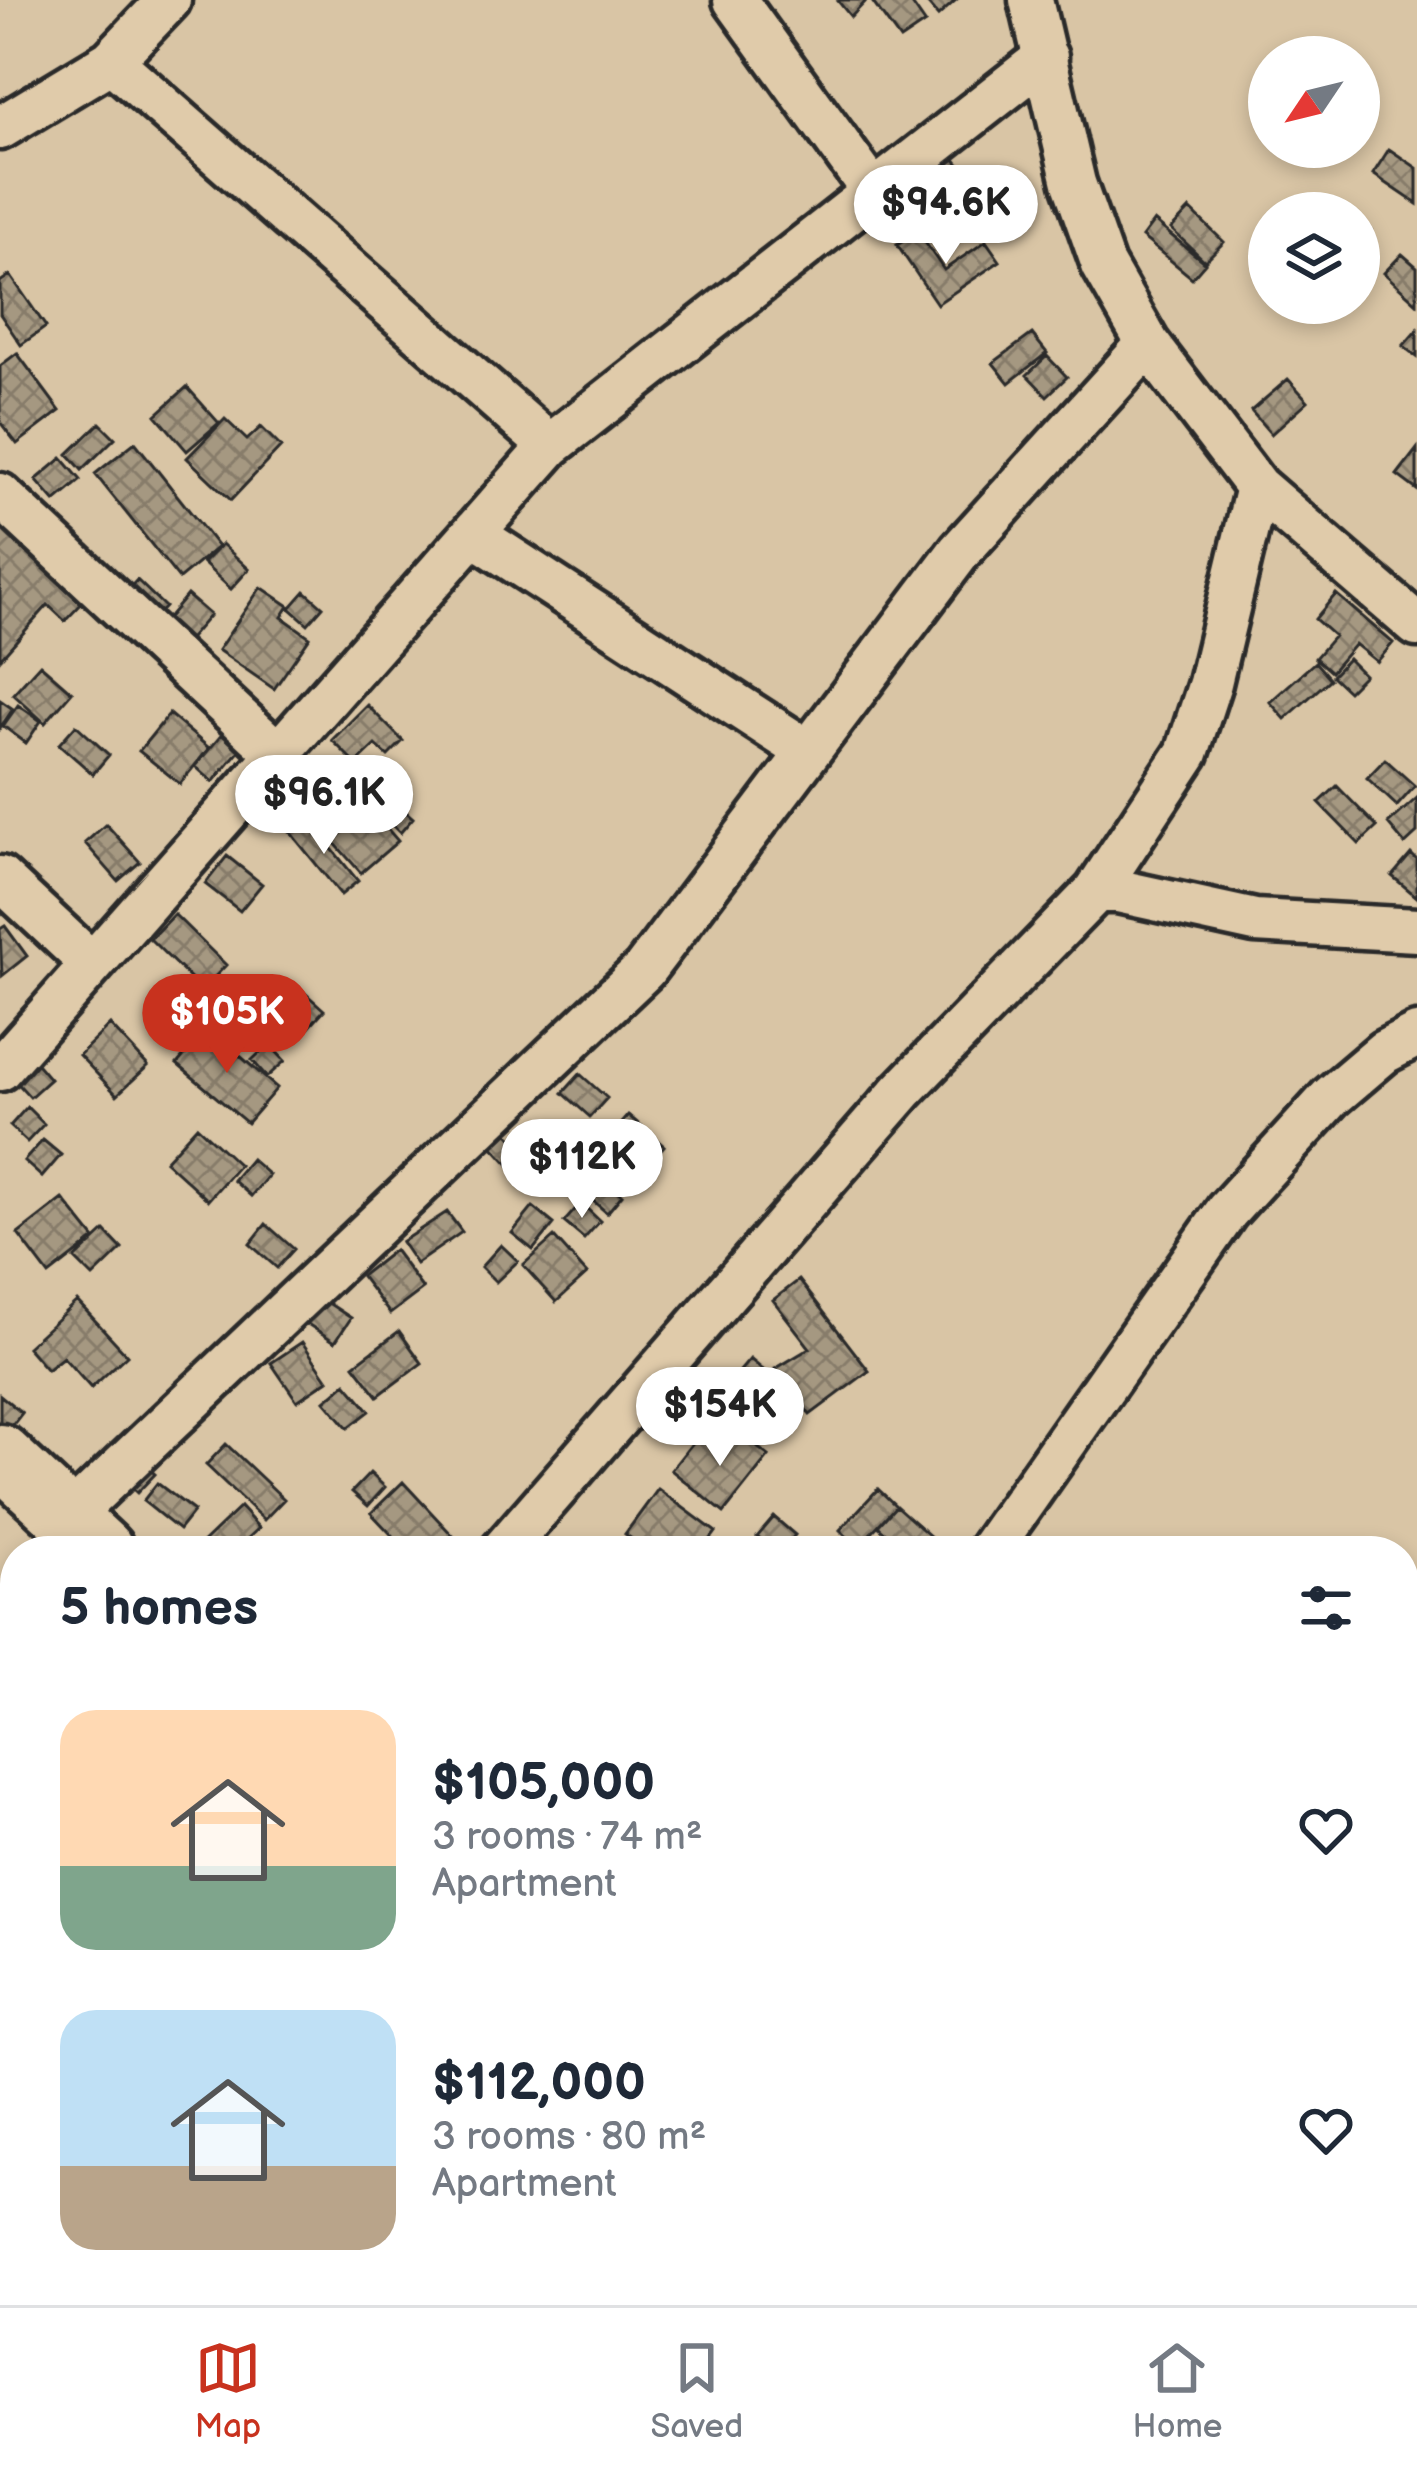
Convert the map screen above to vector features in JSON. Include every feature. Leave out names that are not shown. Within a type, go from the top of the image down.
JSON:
[{"type":"street","points":[[0,128],[111,61],[170,0]]},
{"type":"street","points":[[735,0],[874,193]]},
{"type":"street","points":[[1031,0],[1074,183],[1103,265],[1148,344],[1257,487],[1417,625]]},
{"type":"street","points":[[0,1069],[550,446],[1046,57]]},
{"type":"street","points":[[111,61],[550,446]]},
{"type":"street","points":[[0,1455],[86,1535],[644,970],[960,551],[1148,344]]},
{"type":"street","points":[[515,1536],[902,1090],[1096,891],[1186,753],[1210,683],[1257,487]]},
{"type":"street","points":[[0,494],[279,755]]},
{"type":"street","points":[[473,534],[807,751]]},
{"type":"street","points":[[0,878],[91,963]]},
{"type":"street","points":[[1096,891],[1255,921],[1417,930]]},
{"type":"street","points":[[1013,1536],[1228,1211],[1331,1097],[1384,1052],[1417,1035]]},
{"type":"building","points":[[840,0],[867,0],[851,17],[838,1]]},
{"type":"building","points":[[871,0],[909,0],[925,23],[900,40]]},
{"type":"building","points":[[924,0],[956,0],[938,16]]},
{"type":"building","points":[[947,149],[961,167],[941,182],[927,164]]},
{"type":"building","points":[[1389,149],[1417,168],[1417,204],[1373,174]]},
{"type":"building","points":[[1190,209],[1224,242],[1205,261],[1171,229]]},
{"type":"building","points":[[1154,221],[1205,263],[1192,278],[1142,237]]},
{"type":"building","points":[[918,232],[944,270],[986,241],[1000,261],[937,304],[897,245]]},
{"type":"building","points":[[1402,254],[1417,267],[1417,303],[1384,273]]},
{"type":"building","points":[[10,275],[46,327],[21,345],[0,314],[0,282]]},
{"type":"building","points":[[1417,330],[1417,357],[1403,346]]},
{"type":"building","points":[[1032,334],[1047,353],[1009,383],[993,363]]},
{"type":"building","points":[[17,353],[60,411],[17,444],[0,422],[0,366]]},
{"type":"building","points":[[1047,356],[1067,377],[1047,396],[1027,375]]},
{"type":"building","points":[[1288,379],[1308,401],[1271,434],[1251,411]]},
{"type":"building","points":[[187,387],[219,423],[187,451],[156,415]]},
{"type":"building","points":[[225,419],[247,440],[261,427],[281,447],[231,500],[187,458]]},
{"type":"building","points":[[100,423],[115,438],[82,470],[68,454]]},
{"type":"building","points":[[135,442],[218,547],[179,579],[95,474]]},
{"type":"building","points":[[1417,449],[1417,490],[1397,475]]},
{"type":"building","points":[[62,458],[81,480],[55,502],[36,480]]},
{"type":"building","points":[[0,525],[84,601],[65,621],[48,605],[0,659]]},
{"type":"building","points":[[222,544],[249,569],[231,589],[203,563]]},
{"type":"building","points":[[137,580],[165,607],[150,623],[122,596]]},
{"type":"building","points":[[261,587],[289,606],[282,617],[310,637],[274,689],[218,650]]},
{"type":"building","points":[[305,591],[323,607],[308,624],[290,608]]},
{"type":"building","points":[[1336,594],[1393,643],[1377,662],[1355,644],[1331,672],[1315,658],[1334,636],[1315,619]]},
{"type":"building","points":[[187,595],[210,615],[177,653],[154,634]]},
{"type":"building","points":[[1348,659],[1364,675],[1348,691],[1332,676]]},
{"type":"building","points":[[1315,662],[1330,679],[1285,719],[1270,702]]},
{"type":"building","points":[[40,664],[72,692],[45,723],[13,694]]},
{"type":"building","points":[[0,700],[13,709],[0,728]]},
{"type":"building","points":[[18,705],[41,721],[26,743],[3,726]]},
{"type":"building","points":[[367,705],[403,741],[388,756],[376,745],[356,764],[332,740]]},
{"type":"building","points":[[169,714],[209,748],[180,784],[139,751]]},
{"type":"building","points":[[76,725],[109,755],[93,774],[59,744]]},
{"type":"building","points":[[224,732],[242,747],[213,782],[195,766]]},
{"type":"building","points":[[1385,759],[1415,786],[1397,806],[1367,778]]},
{"type":"building","points":[[346,781],[398,841],[361,873],[309,814]]},
{"type":"building","points":[[1337,786],[1377,827],[1359,844],[1319,803]]},
{"type":"building","points":[[1417,798],[1417,833],[1405,844],[1388,824]]},
{"type":"building","points":[[394,801],[413,818],[400,833],[382,815]]},
{"type":"building","points":[[307,818],[358,881],[341,895],[290,832]]},
{"type":"building","points":[[106,824],[140,862],[118,881],[85,843]]},
{"type":"building","points":[[1411,854],[1417,860],[1417,897],[1392,876]]},
{"type":"building","points":[[227,856],[262,884],[240,911],[205,884]]},
{"type":"building","points":[[174,914],[226,965],[202,990],[150,939]]},
{"type":"building","points":[[5,926],[27,956],[2,976],[0,929]]},
{"type":"building","points":[[304,992],[324,1010],[308,1028],[288,1010]]},
{"type":"building","points":[[110,1025],[148,1066],[117,1095],[79,1055]]},
{"type":"building","points":[[208,1028],[277,1088],[247,1123],[177,1064]]},
{"type":"building","points":[[269,1044],[285,1061],[267,1077],[252,1060]]},
{"type":"building","points":[[32,1058],[50,1079],[30,1097],[11,1076]]},
{"type":"building","points":[[580,1074],[607,1098],[590,1117],[563,1093]]},
{"type":"building","points":[[511,1102],[525,1117],[508,1133],[528,1154],[512,1168],[479,1132]]},
{"type":"building","points":[[27,1107],[44,1124],[27,1142],[10,1126]]},
{"type":"building","points":[[628,1115],[664,1146],[644,1169],[608,1138]]},
{"type":"building","points":[[197,1126],[239,1165],[208,1200],[165,1161]]},
{"type":"building","points":[[562,1126],[575,1143],[550,1162],[537,1144]]},
{"type":"building","points":[[43,1140],[61,1155],[42,1177],[24,1161]]},
{"type":"building","points":[[251,1159],[269,1175],[251,1196],[233,1180]]},
{"type":"building","points":[[590,1167],[622,1195],[607,1213],[575,1185]]},
{"type":"building","points":[[63,1199],[95,1239],[49,1275],[18,1234]]},
{"type":"building","points":[[581,1203],[600,1221],[584,1239],[564,1222]]},
{"type":"building","points":[[533,1207],[554,1224],[533,1250],[512,1233]]},
{"type":"building","points":[[447,1212],[462,1232],[416,1264],[401,1242]]},
{"type":"building","points":[[266,1224],[294,1249],[277,1268],[250,1244]]},
{"type":"building","points":[[105,1231],[122,1249],[93,1277],[75,1259]]},
{"type":"building","points":[[554,1237],[587,1274],[556,1302],[523,1265]]},
{"type":"building","points":[[501,1245],[518,1261],[496,1282],[481,1267]]},
{"type":"building","points":[[394,1250],[423,1289],[390,1314],[361,1276]]},
{"type":"building","points":[[799,1280],[869,1371],[810,1415],[775,1369],[810,1348],[773,1300]]},
{"type":"building","points":[[319,1297],[351,1318],[335,1342],[303,1321]]},
{"type":"building","points":[[77,1301],[127,1355],[91,1388],[63,1357],[47,1370],[27,1347]]},
{"type":"building","points":[[399,1331],[422,1363],[378,1396],[354,1365]]},
{"type":"building","points":[[302,1342],[328,1380],[297,1401],[271,1363]]},
{"type":"building","points":[[750,1359],[781,1385],[763,1405],[733,1379]]},
{"type":"building","points":[[346,1383],[370,1411],[348,1428],[325,1401]]},
{"type":"building","points":[[0,1395],[22,1413],[5,1435],[0,1431]]},
{"type":"building","points":[[735,1430],[769,1456],[724,1513],[671,1470],[698,1436],[717,1452]]},
{"type":"building","points":[[226,1444],[284,1499],[264,1520],[206,1465]]},
{"type":"building","points":[[135,1456],[155,1474],[137,1493],[118,1475]]},
{"type":"building","points":[[370,1473],[385,1487],[368,1506],[352,1492]]},
{"type":"building","points":[[403,1482],[453,1536],[393,1536],[371,1513]]},
{"type":"building","points":[[157,1483],[194,1511],[179,1530],[143,1501]]},
{"type":"building","points":[[658,1489],[716,1532],[713,1536],[625,1534]]},
{"type":"building","points":[[878,1489],[896,1506],[868,1536],[846,1536],[840,1530]]},
{"type":"building","points":[[896,1506],[930,1536],[889,1536],[878,1526]]},
{"type":"building","points":[[240,1507],[259,1528],[250,1536],[210,1536]]},
{"type":"building","points":[[774,1517],[795,1535],[794,1536],[758,1536]]}]
